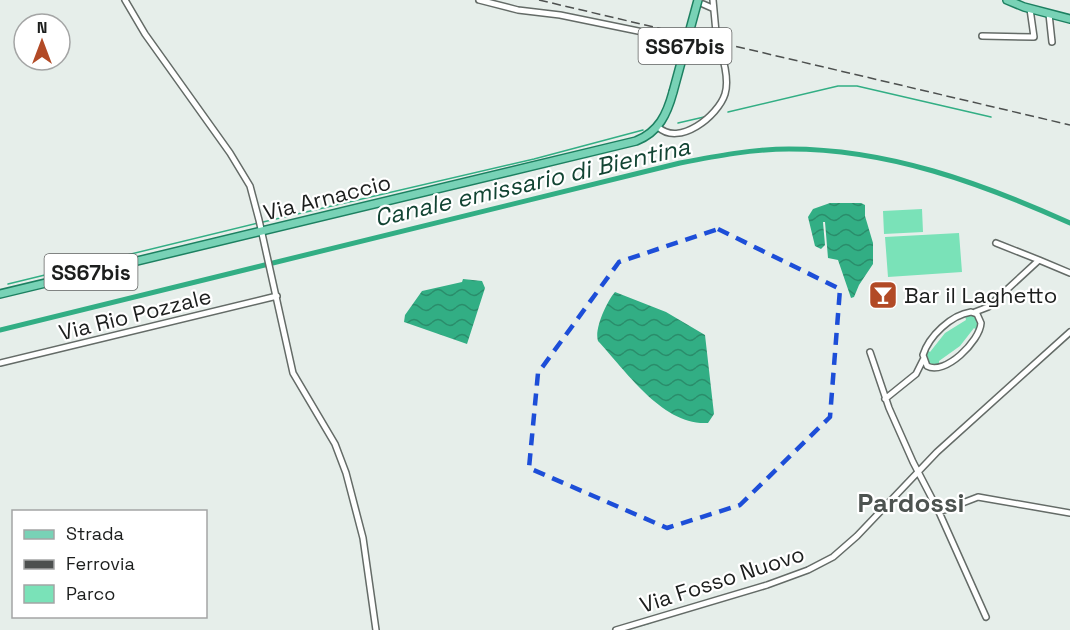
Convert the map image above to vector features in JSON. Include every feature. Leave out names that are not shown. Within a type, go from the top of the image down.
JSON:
[{"type":"main road","points":[[1010,0],[1030,9],[1070,20]]},
{"type":"main road","name":"SS67bis","points":[[658,127],[668,110],[701,2]]},
{"type":"main road","name":"Via Arnaccio","points":[[0,294],[260,226],[632,142],[658,127]]},
{"type":"street","points":[[125,0],[145,34],[241,169],[250,186],[295,378],[328,431],[346,473],[363,538],[376,630]]},
{"type":"street","points":[[479,0],[518,10],[560,15],[682,40]]},
{"type":"street","points":[[712,0],[716,32]]},
{"type":"street","points":[[701,2],[712,8]]},
{"type":"street","points":[[982,36],[1034,37],[1030,9]]},
{"type":"street","points":[[1049,14],[1052,42]]},
{"type":"street","points":[[658,127],[668,132],[692,129],[705,122],[716,111],[723,99],[726,88],[722,56],[718,50],[690,41]]},
{"type":"street","points":[[996,243],[1070,273]]},
{"type":"street","points":[[885,399],[916,374],[929,368],[943,366],[963,352],[976,338],[988,307],[1039,260]]},
{"type":"street","name":"Via Rio Pozzale","points":[[0,363],[277,296]]},
{"type":"street","points":[[916,374],[930,342],[942,329],[959,316],[988,307]]},
{"type":"street","points":[[973,312],[979,316],[981,323]]},
{"type":"street","name":"Via Fosso Nuovo","points":[[616,630],[767,585],[824,563],[838,554],[918,471],[1070,332]]},
{"type":"street","points":[[870,352],[885,399],[986,617]]},
{"type":"street","points":[[923,357],[929,368]]},
{"type":"street","points":[[939,512],[978,497],[1070,513]]},
{"type":"highlighted area","points":[[718,229],[840,289],[830,417],[740,505],[667,528],[529,468],[538,373],[619,262]]},
{"type":"green space","points":[[922,209],[923,232],[884,234],[883,211]]},
{"type":"green space","points":[[959,233],[962,272],[888,277],[885,237]]},
{"type":"green space","points":[[965,315],[976,316],[979,322],[978,331],[974,328],[960,346],[939,361],[939,365],[929,364],[925,355],[927,350],[930,352],[945,333],[966,320]]},
{"type":"water","points":[[830,203],[865,205],[865,216],[873,243],[873,264],[854,297],[851,298],[838,260],[828,258],[825,222],[823,222],[825,245],[821,249],[815,246],[808,217],[813,209]]},
{"type":"water","points":[[463,279],[482,281],[485,288],[467,344],[404,322],[405,315],[422,291],[462,282]]},
{"type":"water","points":[[615,292],[666,312],[705,335],[714,414],[708,423],[692,422],[676,416],[661,406],[633,381],[598,341],[602,315]]},
{"type":"waterway","points":[[728,112],[838,86],[857,86],[991,117]]},
{"type":"waterway","points":[[678,123],[704,117]]},
{"type":"waterway","points":[[263,222],[534,159],[643,130]]},
{"type":"waterway","name":"Canale emissario di Bientina","points":[[0,330],[680,163],[762,150],[826,151],[898,162],[968,182],[1070,223]]},
{"type":"waterway","points":[[8,284],[258,223]]},
{"type":"waterway","points":[[627,629],[650,623]]},
{"type":"railway","points":[[539,0],[1070,125]]},
{"type":"place","name":"Bar il Laghetto","points":[[883,295]]},
{"type":"district","name":"Pardossi","points":[[911,503]]}]
